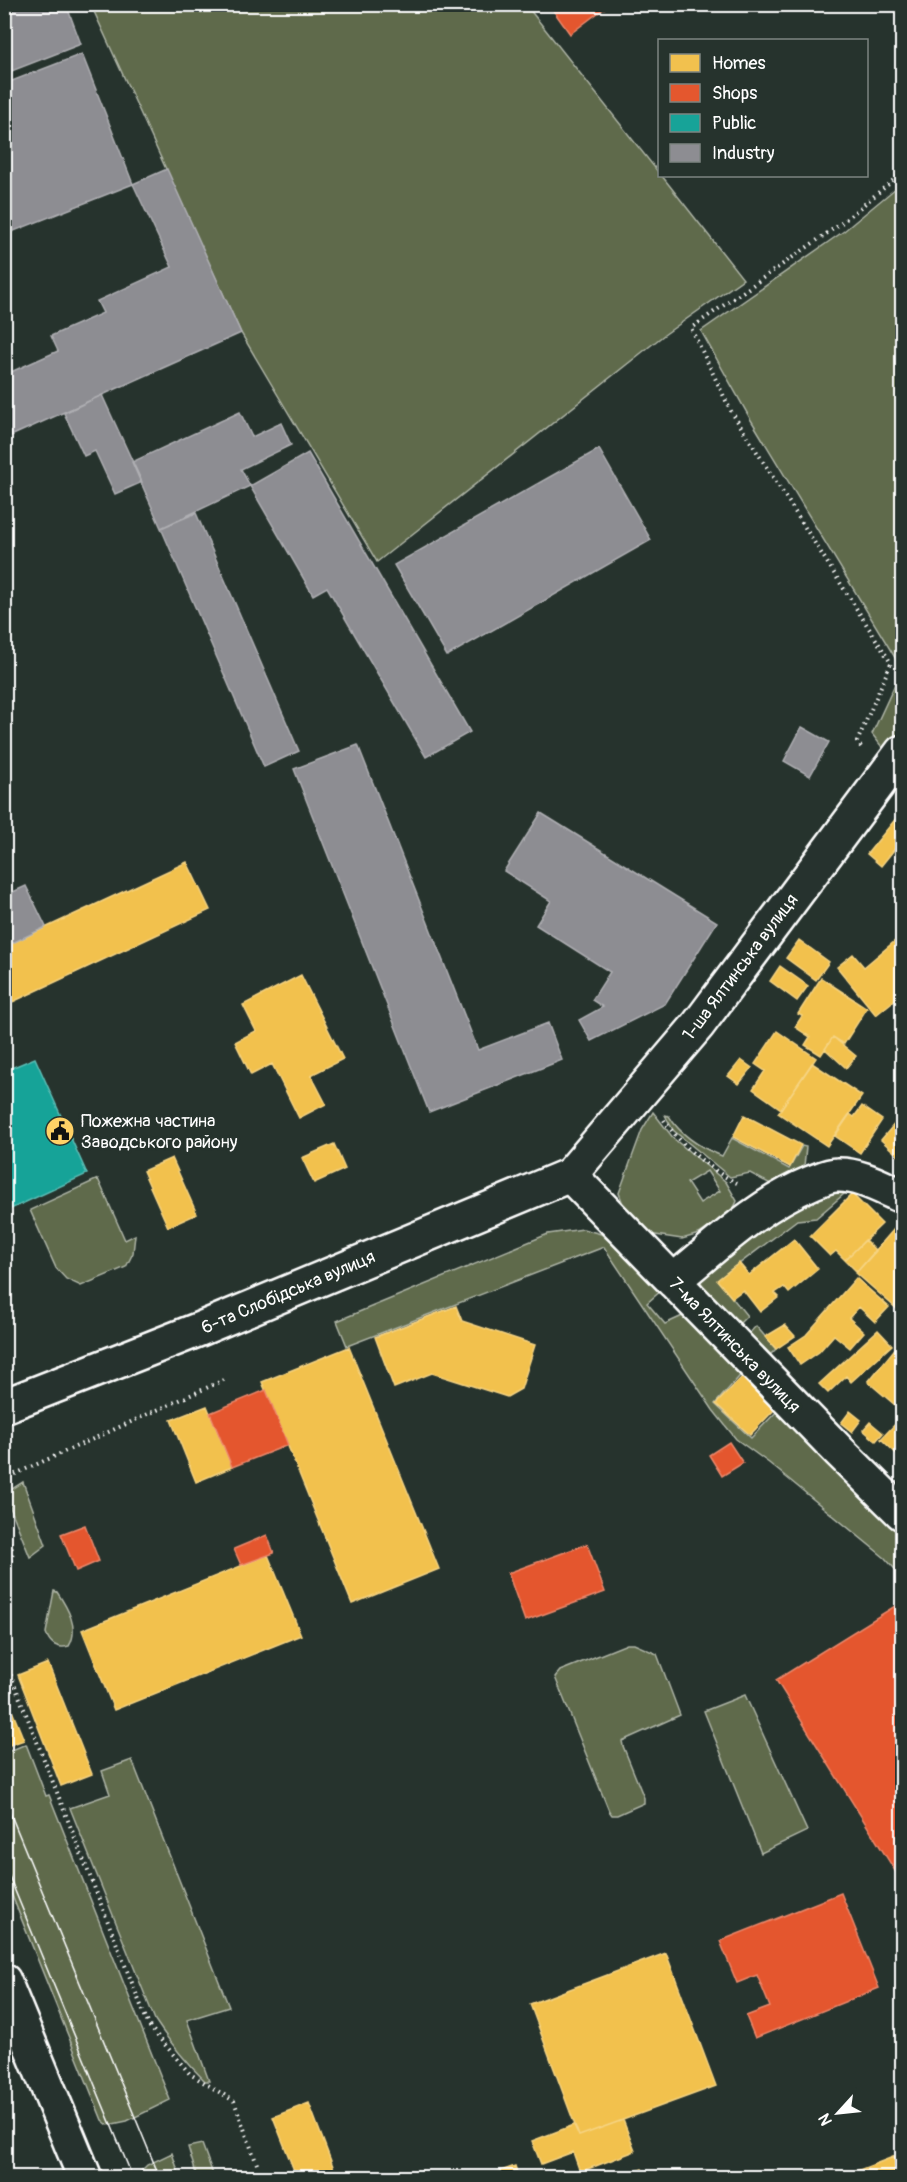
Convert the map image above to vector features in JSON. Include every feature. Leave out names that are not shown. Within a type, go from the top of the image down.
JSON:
[{"type":"street","name":"1-ша Ялтинська вулиця","points":[[570,1175],[698,1024],[894,762]]},
{"type":"street","points":[[673,1281],[764,1208],[787,1193],[838,1174],[857,1178],[903,1196]]},
{"type":"street","name":"7-ма Ялтинська вулиця","points":[[570,1175],[839,1451],[903,1513]]},
{"type":"street","name":"6-та Слобідська вулиця","points":[[4,1406],[200,1329],[570,1175]]},
{"type":"street","points":[[4,1981],[85,2178]]},
{"type":"path","points":[[894,762],[857,742],[891,663],[731,411],[691,328],[839,225],[903,173]]},
{"type":"path","points":[[660,1115],[674,1135],[725,1178],[751,1190],[764,1208]]},
{"type":"path","points":[[4,1479],[224,1380]]},
{"type":"path","points":[[4,1525],[13,1552],[7,1572],[4,1574]]},
{"type":"path","points":[[4,1658],[149,2026],[190,2074],[234,2101],[262,2178]]},
{"type":"green space","points":[[91,5],[526,5],[658,172],[658,177],[663,177],[743,279],[664,335],[377,562],[241,333]]},
{"type":"green space","points":[[902,183],[902,669],[751,420],[701,331],[844,231]]},
{"type":"green space","points":[[902,669],[902,730],[885,751],[872,734]]},
{"type":"green space","points":[[653,1112],[674,1139],[726,1182],[737,1201],[732,1212],[699,1234],[682,1239],[642,1233],[627,1215],[619,1193],[642,1130]],"holes":[[[707,1171],[720,1191],[700,1203],[687,1183]]]},
{"type":"green space","points":[[665,1115],[669,1116],[679,1130],[692,1140],[722,1156],[732,1138],[789,1169],[802,1146],[806,1147],[804,1166],[811,1170],[776,1187],[750,1173],[730,1177],[673,1130]]},
{"type":"green space","points":[[98,1179],[125,1240],[135,1235],[133,1253],[126,1267],[81,1286],[66,1279],[56,1268],[30,1210]]},
{"type":"green space","points":[[851,1188],[816,1218],[797,1220],[718,1280],[747,1316],[735,1328],[709,1298],[700,1280],[719,1260],[801,1199]]},
{"type":"green space","points":[[583,1229],[601,1234],[663,1289],[647,1303],[665,1324],[689,1313],[746,1369],[715,1404],[751,1438],[783,1405],[902,1524],[902,1577],[885,1558],[769,1463],[736,1439],[713,1410],[604,1247],[347,1346],[337,1321],[548,1234]]},
{"type":"green space","points":[[756,1326],[776,1349],[770,1355],[800,1391],[744,1339]]},
{"type":"green space","points":[[23,1482],[46,1545],[30,1557],[8,1502],[9,1491]]},
{"type":"green space","points":[[54,1591],[61,1598],[73,1625],[69,1646],[55,1645],[46,1633]]},
{"type":"green space","points":[[627,1644],[634,1644],[657,1654],[680,1715],[622,1741],[644,1803],[612,1815],[555,1677],[560,1671]]},
{"type":"green space","points":[[745,1695],[807,1831],[761,1853],[704,1711]]},
{"type":"green space","points":[[26,1744],[46,1796],[49,1795],[170,2100],[127,2121],[108,2125],[102,2120],[5,1878],[5,1753]]},
{"type":"green space","points":[[132,1760],[229,2007],[187,2020],[209,2081],[205,2081],[185,2059],[155,2020],[70,1808],[110,1794],[102,1771]]},
{"type":"green space","points":[[202,2144],[214,2177],[197,2177],[188,2147]]},
{"type":"green space","points":[[172,2153],[180,2177],[135,2177],[147,2165]]},
{"type":"building: Homes","points":[[902,811],[902,840],[881,866],[867,854]]},
{"type":"building: Homes","points":[[187,862],[210,910],[6,1005],[4,947]]},
{"type":"building: Homes","points":[[901,936],[902,994],[876,1015],[837,967],[853,954],[864,967]]},
{"type":"building: Homes","points":[[799,940],[829,962],[816,980],[786,958]]},
{"type":"building: Homes","points":[[780,966],[808,986],[797,1001],[770,981]]},
{"type":"building: Homes","points":[[301,975],[343,1059],[311,1075],[326,1104],[299,1118],[272,1064],[251,1075],[235,1042],[256,1031],[243,1005]]},
{"type":"building: Homes","points":[[821,978],[867,1008],[844,1044],[833,1037],[821,1055],[805,1045],[810,1037],[795,1027],[802,1016],[798,1014]]},
{"type":"building: Homes","points":[[777,1031],[816,1058],[781,1109],[753,1089],[765,1071],[755,1064]]},
{"type":"building: Homes","points":[[833,1037],[856,1056],[846,1068],[825,1049]]},
{"type":"building: Homes","points":[[741,1060],[752,1068],[739,1084],[728,1076]]},
{"type":"building: Homes","points":[[812,1063],[862,1096],[827,1146],[778,1113]]},
{"type":"building: Homes","points":[[862,1106],[882,1120],[860,1153],[835,1136],[850,1114],[854,1117]]},
{"type":"building: Homes","points":[[744,1115],[801,1145],[790,1167],[733,1137]]},
{"type":"building: Homes","points":[[902,1115],[902,1159],[881,1140]]},
{"type":"building: Homes","points":[[334,1144],[345,1169],[314,1183],[302,1158]]},
{"type":"building: Homes","points":[[172,1158],[197,1214],[168,1227],[143,1171]]},
{"type":"building: Homes","points":[[852,1194],[882,1224],[845,1260],[836,1251],[830,1256],[810,1236]]},
{"type":"building: Homes","points":[[901,1221],[902,1305],[898,1310],[856,1273]]},
{"type":"building: Homes","points":[[794,1239],[818,1269],[789,1293],[784,1287],[775,1293],[779,1297],[760,1312],[743,1290],[732,1298],[717,1280],[739,1263],[749,1275]]},
{"type":"building: Homes","points":[[865,1240],[876,1251],[857,1272],[845,1260]]},
{"type":"building: Homes","points":[[856,1278],[889,1307],[875,1322],[859,1307],[849,1318],[864,1332],[850,1348],[834,1335],[819,1352],[800,1365],[788,1347],[806,1335]]},
{"type":"building: Homes","points":[[456,1306],[462,1321],[535,1345],[521,1389],[507,1397],[432,1373],[394,1388],[375,1337]]},
{"type":"building: Homes","points":[[785,1325],[795,1336],[776,1349],[765,1337]]},
{"type":"building: Homes","points":[[878,1330],[892,1345],[851,1382],[846,1376],[828,1393],[819,1384]]},
{"type":"building: Homes","points":[[902,1340],[902,1408],[901,1410],[868,1382]]},
{"type":"building: Homes","points":[[349,1347],[439,1569],[352,1604],[262,1382]]},
{"type":"building: Homes","points":[[743,1376],[776,1408],[750,1435],[716,1404]]},
{"type":"building: Homes","points":[[207,1406],[232,1467],[196,1482],[171,1420]]},
{"type":"building: Homes","points":[[850,1411],[861,1420],[852,1432],[841,1423]]},
{"type":"building: Homes","points":[[902,1417],[902,1459],[881,1439]]},
{"type":"building: Homes","points":[[870,1422],[883,1433],[876,1441],[863,1430]]},
{"type":"building: Homes","points":[[268,1555],[301,1635],[114,1710],[82,1630]]},
{"type":"building: Homes","points":[[48,1663],[92,1774],[61,1786],[18,1675]]},
{"type":"building: Homes","points":[[4,1691],[24,1740],[4,1747]]},
{"type":"building: Homes","points":[[666,1953],[716,2086],[579,2136],[530,2004]]},
{"type":"building: Homes","points":[[309,2103],[337,2177],[335,2178],[297,2178],[273,2117]]},
{"type":"building: Homes","points":[[623,2120],[635,2151],[580,2172],[573,2152],[541,2164],[532,2141],[574,2125],[579,2136]]},
{"type":"building: Homes","points":[[902,2153],[902,2178],[901,2178],[893,2157]]},
{"type":"building: Homes","points":[[893,2157],[901,2178],[845,2178],[844,2176]]},
{"type":"building: Homes","points":[[515,2166],[519,2178],[482,2178]]},
{"type":"building: Homes","points":[[642,2169],[645,2178],[630,2178],[629,2174]]},
{"type":"building: Shops","points":[[553,4],[606,4],[607,6],[570,34],[550,6]]},
{"type":"building: Shops","points":[[266,1390],[288,1445],[232,1467],[210,1413]]},
{"type":"building: Shops","points":[[729,1442],[743,1463],[722,1476],[709,1455]]},
{"type":"building: Shops","points":[[85,1525],[99,1561],[76,1571],[61,1534]]},
{"type":"building: Shops","points":[[267,1535],[274,1553],[241,1565],[234,1549]]},
{"type":"building: Shops","points":[[587,1544],[605,1592],[525,1621],[508,1573]]},
{"type":"building: Shops","points":[[895,1606],[902,1618],[902,1882],[776,1680]]},
{"type":"building: Shops","points":[[841,1893],[879,1988],[755,2038],[746,2016],[770,2007],[757,1975],[737,1983],[720,1941]]},
{"type":"building: Public","name":"Пожежна частина Заводського району","points":[[35,1058],[87,1174],[4,1212],[4,1071]]},
{"type":"building: Industry","points":[[4,4],[66,4],[81,44],[4,74]]},
{"type":"building: Industry","points":[[82,54],[133,184],[4,235],[4,84]]},
{"type":"building: Industry","points":[[167,169],[241,333],[4,439],[4,375],[58,351],[51,336],[103,313],[97,301],[172,267],[133,184]]},
{"type":"building: Industry","points":[[102,395],[142,482],[115,494],[95,451],[84,456],[64,413]]},
{"type":"building: Industry","points":[[240,412],[252,437],[281,423],[291,445],[241,469],[250,486],[161,528],[132,462]]},
{"type":"building: Industry","points":[[599,449],[651,540],[447,656],[394,565]]},
{"type":"building: Industry","points":[[308,453],[470,732],[426,757],[327,587],[313,595],[250,486]]},
{"type":"building: Industry","points":[[196,513],[299,751],[264,767],[161,528]]},
{"type":"building: Industry","points":[[802,727],[829,742],[810,776],[784,761]]},
{"type":"building: Industry","points":[[358,745],[478,1050],[548,1023],[562,1060],[429,1112],[294,769]]},
{"type":"building: Industry","points":[[541,813],[717,922],[665,1004],[591,1041],[579,1020],[603,1007],[592,1000],[610,972],[536,925],[551,901],[504,871]]},
{"type":"building: Industry","points":[[26,886],[46,927],[4,947],[4,896]]},
{"type":"tram line","points":[[4,1798],[160,2178]]},
{"type":"tram line","points":[[4,1864],[133,2178]]},
{"type":"place","name":"Пожежна частина Заводського району","points":[[60,1131]]}]
